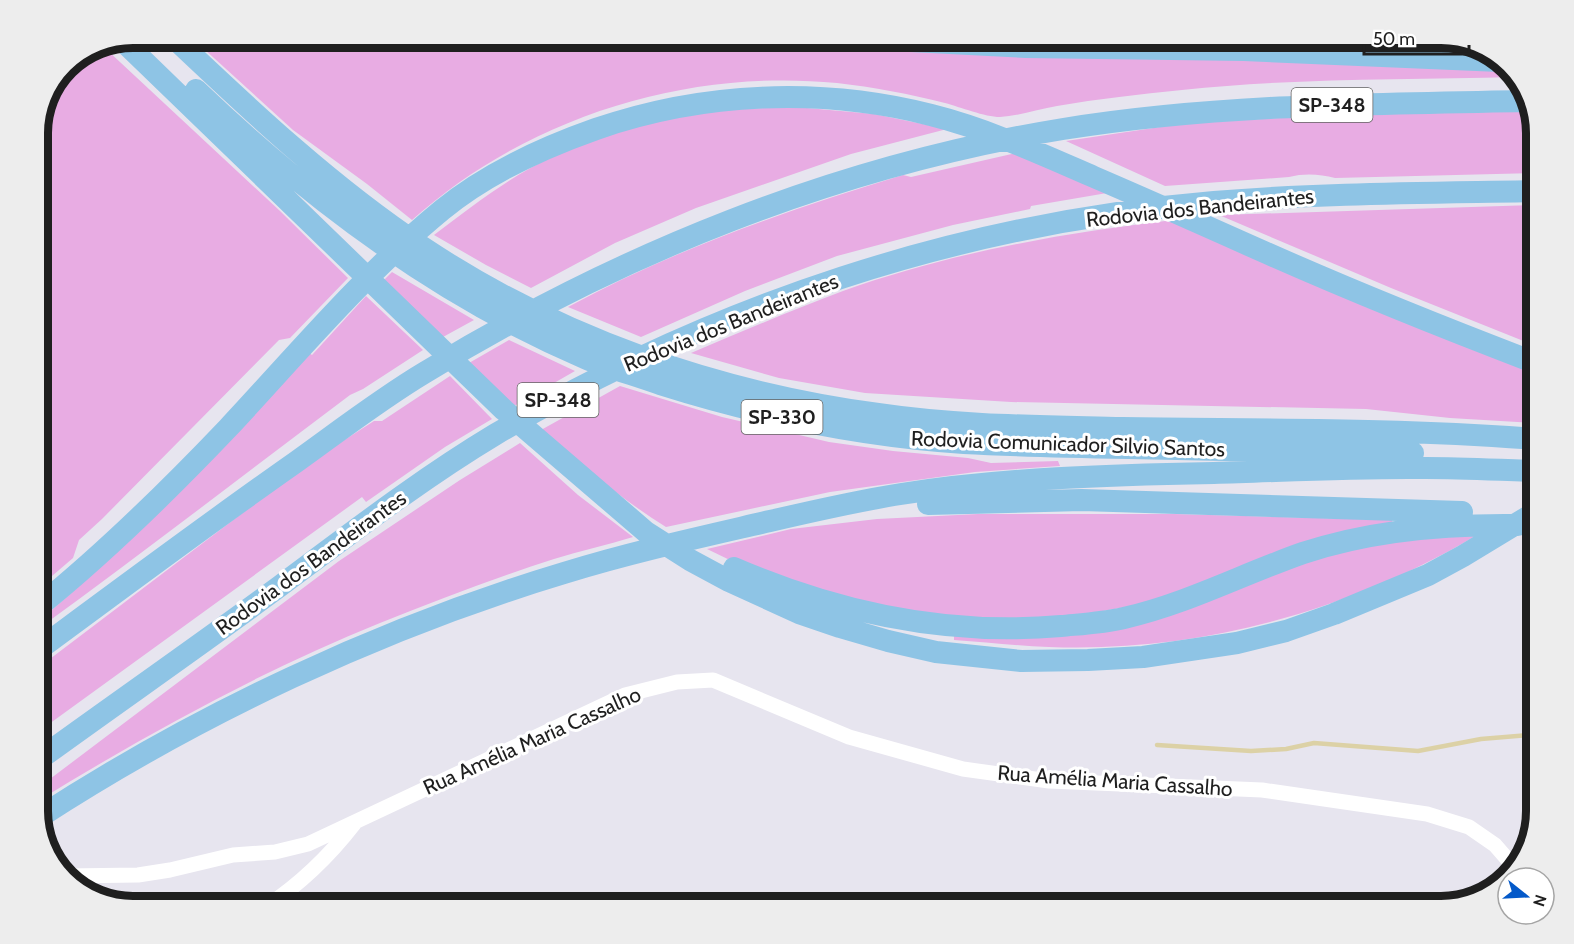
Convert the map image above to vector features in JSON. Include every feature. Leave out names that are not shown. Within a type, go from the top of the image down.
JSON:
[{"type":"highway","points":[[130,48],[504,410],[646,532],[690,560],[760,596],[840,627],[936,652],[1021,661],[1143,657],[1237,643],[1334,614],[1428,575],[1526,518]]},
{"type":"highway","name":"Rodovia Comunicador Silvio Santos","points":[[151,48],[290,176],[363,231],[433,278],[523,329],[588,359],[702,397],[825,426],[963,443],[1426,453],[1526,460]]},
{"type":"highway","name":"Rodovia Comunicador Silvio Santos","points":[[184,48],[314,166],[422,247],[497,292],[552,321],[653,361],[702,376],[820,405],[880,415],[963,422],[1078,427],[1440,432],[1526,438]]},
{"type":"highway","points":[[1026,48],[1244,50],[1486,60]]},
{"type":"highway","points":[[48,598],[176,482],[350,295],[446,208],[496,174],[568,139],[623,120],[714,100],[812,97],[858,102],[928,114],[995,135],[1394,308],[1526,359]]},
{"type":"highway","name":"SP-348","points":[[48,643],[368,410],[420,375],[563,295],[722,224],[869,173],[936,155],[1061,130],[1137,119],[1239,109],[1519,101]]},
{"type":"highway","name":"Rodovia dos Bandeirantes","points":[[48,753],[373,518],[494,435],[627,364],[757,307],[928,251],[1037,226],[1158,208],[1304,196],[1526,191]]},
{"type":"highway","points":[[48,812],[212,718],[354,651],[426,622],[560,574],[650,548],[832,505],[903,493],[973,485],[1094,476],[1425,467],[1526,471]]},
{"type":"highway","points":[[593,487],[665,535],[717,560],[778,585],[836,604],[904,620],[995,630],[1065,626],[1123,618],[1202,594],[1303,553],[1359,538],[1445,526],[1526,525]]},
{"type":"highway","points":[[769,521],[915,504],[1082,501],[1463,512],[1526,517]]},
{"type":"street","points":[[1235,48],[1244,50]]},
{"type":"street","name":"Rua Amélia Maria Cassalho","points":[[78,876],[138,874],[170,870],[232,855],[275,852],[308,844],[625,695],[677,682],[713,680],[849,737],[963,769],[1048,781],[1262,790],[1427,814],[1469,827],[1495,845],[1509,861]]},
{"type":"street","points":[[281,896],[332,852],[356,822]]},
{"type":"shaded area","points":[[203,48],[877,48],[1493,66],[1505,77],[1307,81],[1224,86],[1103,99],[1000,117],[905,94],[837,83],[780,80],[722,84],[666,93],[610,108],[556,128],[505,153],[457,184],[412,220],[293,130]]},
{"type":"shaded area","points":[[109,52],[280,211],[348,278],[290,338],[279,340],[79,540],[73,558],[48,579],[48,360],[48,127],[57,95],[77,69],[90,59]]},
{"type":"shaded area","points":[[796,107],[874,114],[947,129],[851,154],[696,208],[615,243],[531,288],[434,235],[491,193],[536,165],[571,148],[654,122],[697,114],[738,109]]},
{"type":"shaded area","points":[[1522,110],[1526,127],[1526,173],[1335,178],[1306,175],[1165,186],[1066,141],[1187,123],[1336,115]]},
{"type":"shaded area","points":[[1016,153],[1113,192],[1031,206],[1030,209],[953,225],[837,256],[745,291],[641,337],[568,307],[608,286],[691,249],[817,202],[903,175],[911,177]]},
{"type":"shaded area","points":[[1526,205],[1526,342],[1391,288],[1219,215]]},
{"type":"shaded area","points":[[1173,220],[1526,369],[1526,422],[1450,418],[1366,409],[1011,402],[865,393],[779,378],[691,353],[786,313],[883,278],[965,255],[1090,231]]},
{"type":"shaded area","points":[[392,272],[474,320],[443,337],[384,280]]},
{"type":"shaded area","points":[[366,296],[423,350],[350,395],[48,622],[48,613],[76,589],[308,352],[312,355]]},
{"type":"shaded area","points":[[509,340],[575,371],[514,406],[469,363]]},
{"type":"shaded area","points":[[450,376],[492,419],[445,447],[366,502],[362,497],[48,725],[48,660],[307,464],[374,421],[382,421]]},
{"type":"shaded area","points":[[620,386],[722,417],[829,442],[968,458],[991,463],[1058,461],[1060,466],[975,472],[830,492],[666,527],[586,469],[541,430]]},
{"type":"shaded area","points":[[520,443],[578,495],[633,537],[510,574],[423,606],[336,642],[205,705],[48,795],[48,780],[339,561]]},
{"type":"shaded area","points":[[978,514],[1174,514],[1392,520],[1393,526],[1165,600],[1030,624],[882,609],[736,563],[707,549],[791,529],[877,519]]},
{"type":"shaded area","points":[[1487,529],[1385,582],[1332,603],[1277,620],[1221,633],[1164,642],[1106,647],[1037,646],[954,640],[954,633],[1018,635],[1341,550]]},
{"type":"waterway","points":[[1157,745],[1251,751],[1286,749],[1314,743],[1418,751],[1481,739],[1526,735]]}]
